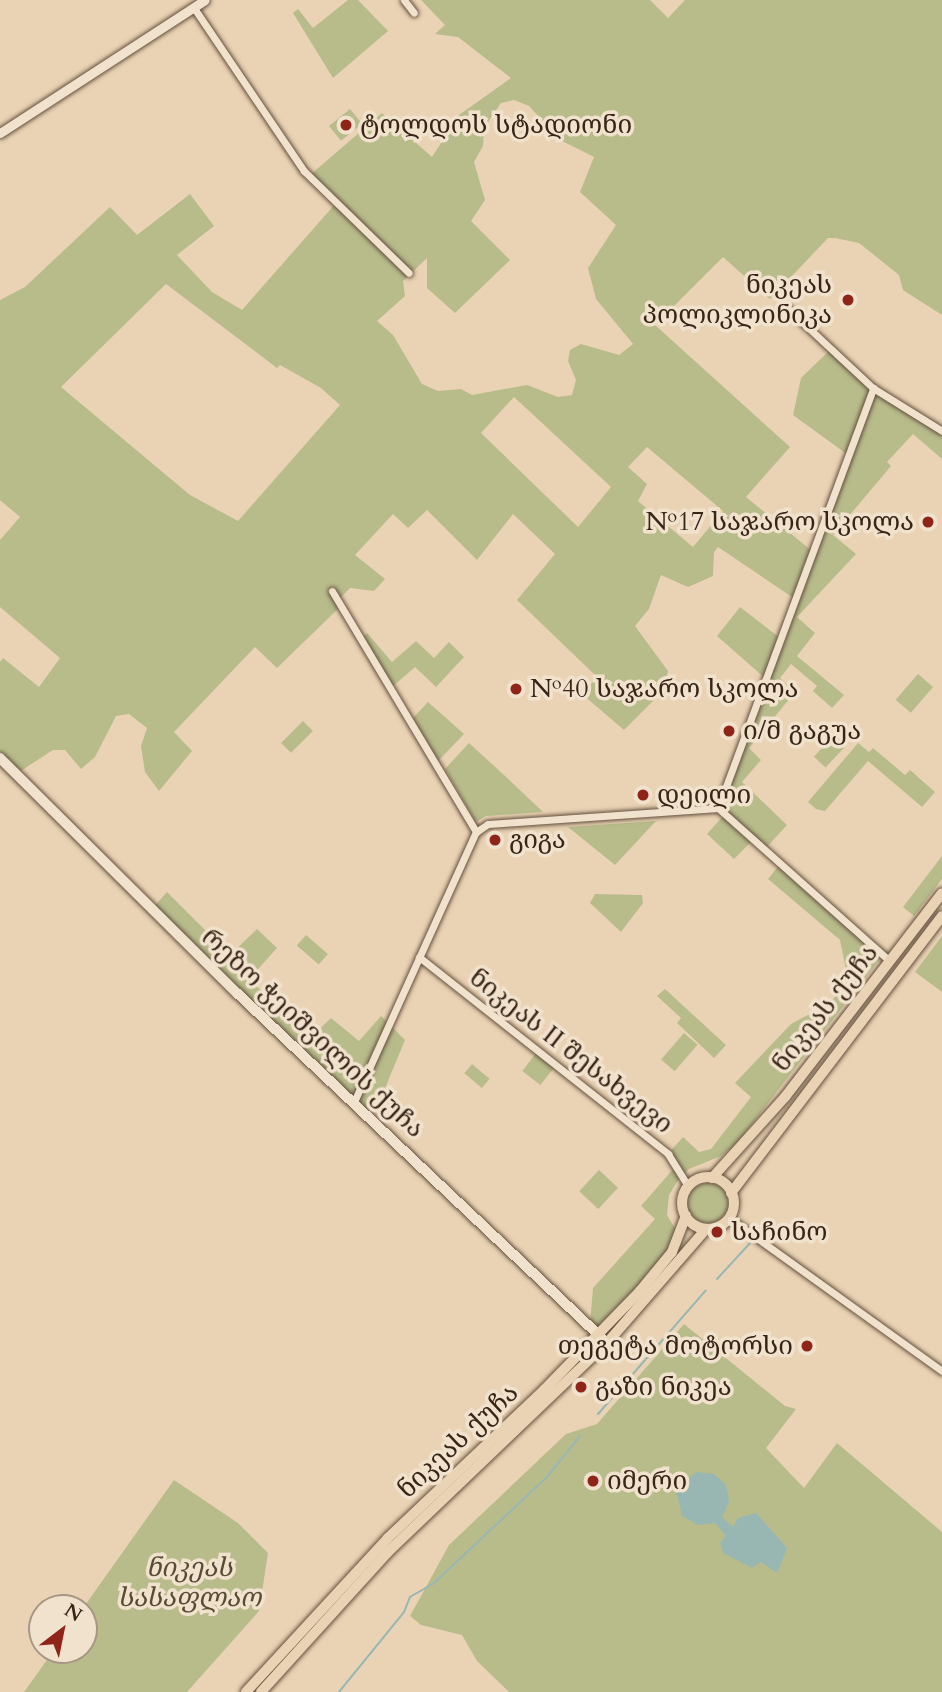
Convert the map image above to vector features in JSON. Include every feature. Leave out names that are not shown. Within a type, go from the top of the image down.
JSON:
[{"type":"main road","name":"რეზო ჭეიშვილის ქუჩა","points":[[0,758],[354,1104],[603,1338]]},
{"type":"main road","name":"ნიკეას ქუჩა","points":[[247,1691],[388,1538],[603,1338],[672,1252],[686,1216],[682,1201],[688,1186],[712,1178],[785,1097],[942,893]]},
{"type":"main road","name":"ნიკეას ქუჩა","points":[[731,1193],[942,916]]},
{"type":"main road","points":[[712,1178],[731,1193],[729,1218]]},
{"type":"main road","points":[[686,1216],[706,1229]]},
{"type":"main road","name":"ნიკეას ქუჩა","points":[[261,1692],[388,1552],[603,1338],[706,1229],[729,1218]]},
{"type":"street","points":[[404,0],[414,13]]},
{"type":"street","points":[[0,133],[197,3],[304,171],[409,273]]},
{"type":"street","points":[[784,304],[873,388],[942,431]]},
{"type":"street","points":[[718,808],[873,388]]},
{"type":"street","points":[[332,591],[476,832]]},
{"type":"street","points":[[354,1104],[476,832],[488,824],[718,808],[890,961]]},
{"type":"street","name":"ნიკეას II შესახვევი","points":[[419,957],[667,1154],[688,1186]]},
{"type":"street","points":[[729,1218],[942,1371]]},
{"type":"green space","points":[[348,0],[358,0],[388,31],[333,78],[293,13],[298,9],[313,28]]},
{"type":"green space","points":[[421,0],[650,0],[668,18],[685,0],[942,0],[942,315],[903,290],[899,275],[859,243],[828,238],[770,299],[723,257],[655,325],[790,447],[746,497],[812,551],[848,455],[793,415],[801,378],[831,349],[873,388],[942,431],[942,459],[913,434],[887,462],[891,466],[833,535],[856,554],[797,617],[815,633],[797,656],[844,695],[832,708],[813,691],[817,686],[791,664],[780,678],[795,692],[749,748],[761,760],[742,782],[787,825],[764,850],[753,840],[734,859],[707,834],[725,814],[718,808],[766,679],[717,636],[740,607],[780,638],[795,599],[718,547],[714,552],[713,576],[688,587],[661,575],[649,609],[635,626],[668,671],[663,691],[624,730],[582,694],[597,677],[517,600],[555,554],[513,514],[477,560],[427,510],[408,528],[393,514],[355,555],[385,579],[374,591],[350,588],[338,600],[341,606],[277,668],[255,647],[174,732],[192,751],[159,791],[145,772],[141,746],[147,728],[129,714],[116,716],[95,757],[81,769],[65,750],[53,750],[16,774],[0,758],[0,662],[3,658],[39,687],[60,658],[0,607],[0,540],[20,517],[0,500],[0,300],[25,287],[110,207],[137,235],[190,194],[214,226],[177,255],[212,292],[242,310],[336,203],[309,176],[382,113],[432,157],[459,115],[511,78],[458,37],[435,34],[445,25]],"holes":[[[514,100],[529,106],[560,140],[594,157],[580,192],[616,225],[588,268],[596,299],[633,344],[619,355],[581,344],[570,350],[568,361],[576,380],[572,395],[558,397],[527,385],[472,395],[461,389],[438,391],[422,384],[393,335],[377,321],[405,296],[403,281],[427,258],[427,288],[455,313],[510,260],[471,221],[485,200],[474,162],[483,146],[484,128],[501,103]],[[166,284],[277,368],[280,365],[321,388],[340,405],[238,521],[190,495],[61,387]],[[514,397],[611,487],[578,527],[481,433]],[[647,447],[723,511],[693,547],[638,501],[647,484],[628,467]]]},
{"type":"green space","name":"ტოლდოს სტადიონი","points":[[350,109],[362,124],[341,141],[329,126]]},
{"type":"green space","points":[[367,633],[392,662],[416,641],[434,658],[449,642],[464,657],[436,687],[415,667],[391,688],[361,639]]},
{"type":"green space","points":[[918,674],[933,687],[911,713],[896,700]]},
{"type":"green space","points":[[428,702],[464,734],[438,761],[413,718]]},
{"type":"green space","points":[[303,721],[313,731],[291,753],[281,743]]},
{"type":"green space","points":[[835,734],[847,745],[826,768],[814,757]]},
{"type":"green space","points":[[469,743],[543,812],[486,816],[476,822],[445,769]]},
{"type":"green space","points":[[858,743],[869,752],[873,748],[905,775],[910,770],[935,792],[922,807],[868,761],[825,811],[816,809],[808,802]]},
{"type":"green space","points":[[656,821],[615,865],[568,827]]},
{"type":"green space","points":[[942,856],[942,879],[914,916],[903,907]]},
{"type":"green space","points":[[780,864],[883,955],[737,1143],[721,1156],[689,1169],[678,1180],[669,1195],[667,1215],[680,1237],[600,1334],[590,1324],[593,1288],[655,1219],[641,1206],[675,1167],[668,1154],[683,1137],[699,1152],[711,1149],[751,1097],[735,1083],[791,1024],[830,1003],[848,980],[840,940],[768,879]]},
{"type":"green space","points":[[167,892],[230,955],[257,929],[277,948],[249,979],[311,1037],[331,1018],[359,1041],[381,1016],[405,1040],[381,1098],[367,1115],[151,910]]},
{"type":"green space","points":[[595,894],[642,895],[643,903],[621,932],[590,903]]},
{"type":"green space","points":[[306,935],[328,954],[319,965],[297,946]]},
{"type":"green space","points":[[942,936],[942,992],[915,972]]},
{"type":"green space","points":[[665,989],[726,1045],[714,1058],[677,1023],[681,1018],[657,996]]},
{"type":"green space","points":[[684,1033],[698,1045],[675,1071],[661,1059]]},
{"type":"green space","points":[[537,1052],[555,1066],[540,1085],[522,1071]]},
{"type":"green space","points":[[472,1064],[490,1079],[482,1088],[464,1073]]},
{"type":"green space","points":[[599,1170],[618,1188],[598,1209],[579,1191]]},
{"type":"green space","points":[[708,1183],[722,1189],[728,1203],[722,1217],[708,1223],[694,1217],[688,1203],[694,1189]]},
{"type":"green space","points":[[684,1324],[785,1406],[796,1409],[766,1448],[804,1488],[837,1443],[942,1532],[942,1692],[509,1692],[477,1661],[462,1635],[421,1625],[410,1616],[449,1545],[566,1434],[597,1424]]},
{"type":"green space","name":"ნიკეას სასაფლაო","points":[[174,1480],[238,1523],[268,1553],[259,1611],[187,1692],[24,1692],[44,1664],[98,1664],[98,1594],[93,1594]]},
{"type":"water","points":[[696,1472],[714,1474],[726,1485],[729,1502],[722,1517],[733,1527],[738,1518],[756,1513],[787,1548],[777,1573],[761,1562],[752,1568],[723,1553],[720,1543],[726,1536],[715,1523],[698,1525],[682,1516],[676,1490]]},
{"type":"waterway","points":[[717,1279],[752,1241]]},
{"type":"waterway","points":[[598,1414],[706,1290]]},
{"type":"waterway","points":[[339,1692],[404,1612],[410,1597],[434,1583],[547,1477],[580,1436]]},
{"type":"place","name":"ტოლდოს სტადიონი","points":[[346,125]]},
{"type":"place","name":"ნიკეას პოლიკლინიკა","points":[[848,300]]},
{"type":"place","name":"№17 საჯარო სკოლა","points":[[928,522]]},
{"type":"place","name":"№40 საჯარო სკოლა","points":[[516,689]]},
{"type":"place","name":"ი/მ გაგუა","points":[[729,731]]},
{"type":"place","name":"დეილი","points":[[643,795]]},
{"type":"place","name":"გიგა","points":[[495,840]]},
{"type":"place","name":"საჩინო","points":[[717,1232]]},
{"type":"place","name":"თეგეტა მოტორსი","points":[[807,1346]]},
{"type":"place","name":"გაზი ნიკეა","points":[[581,1387]]},
{"type":"place","name":"იმერი","points":[[593,1481]]}]
